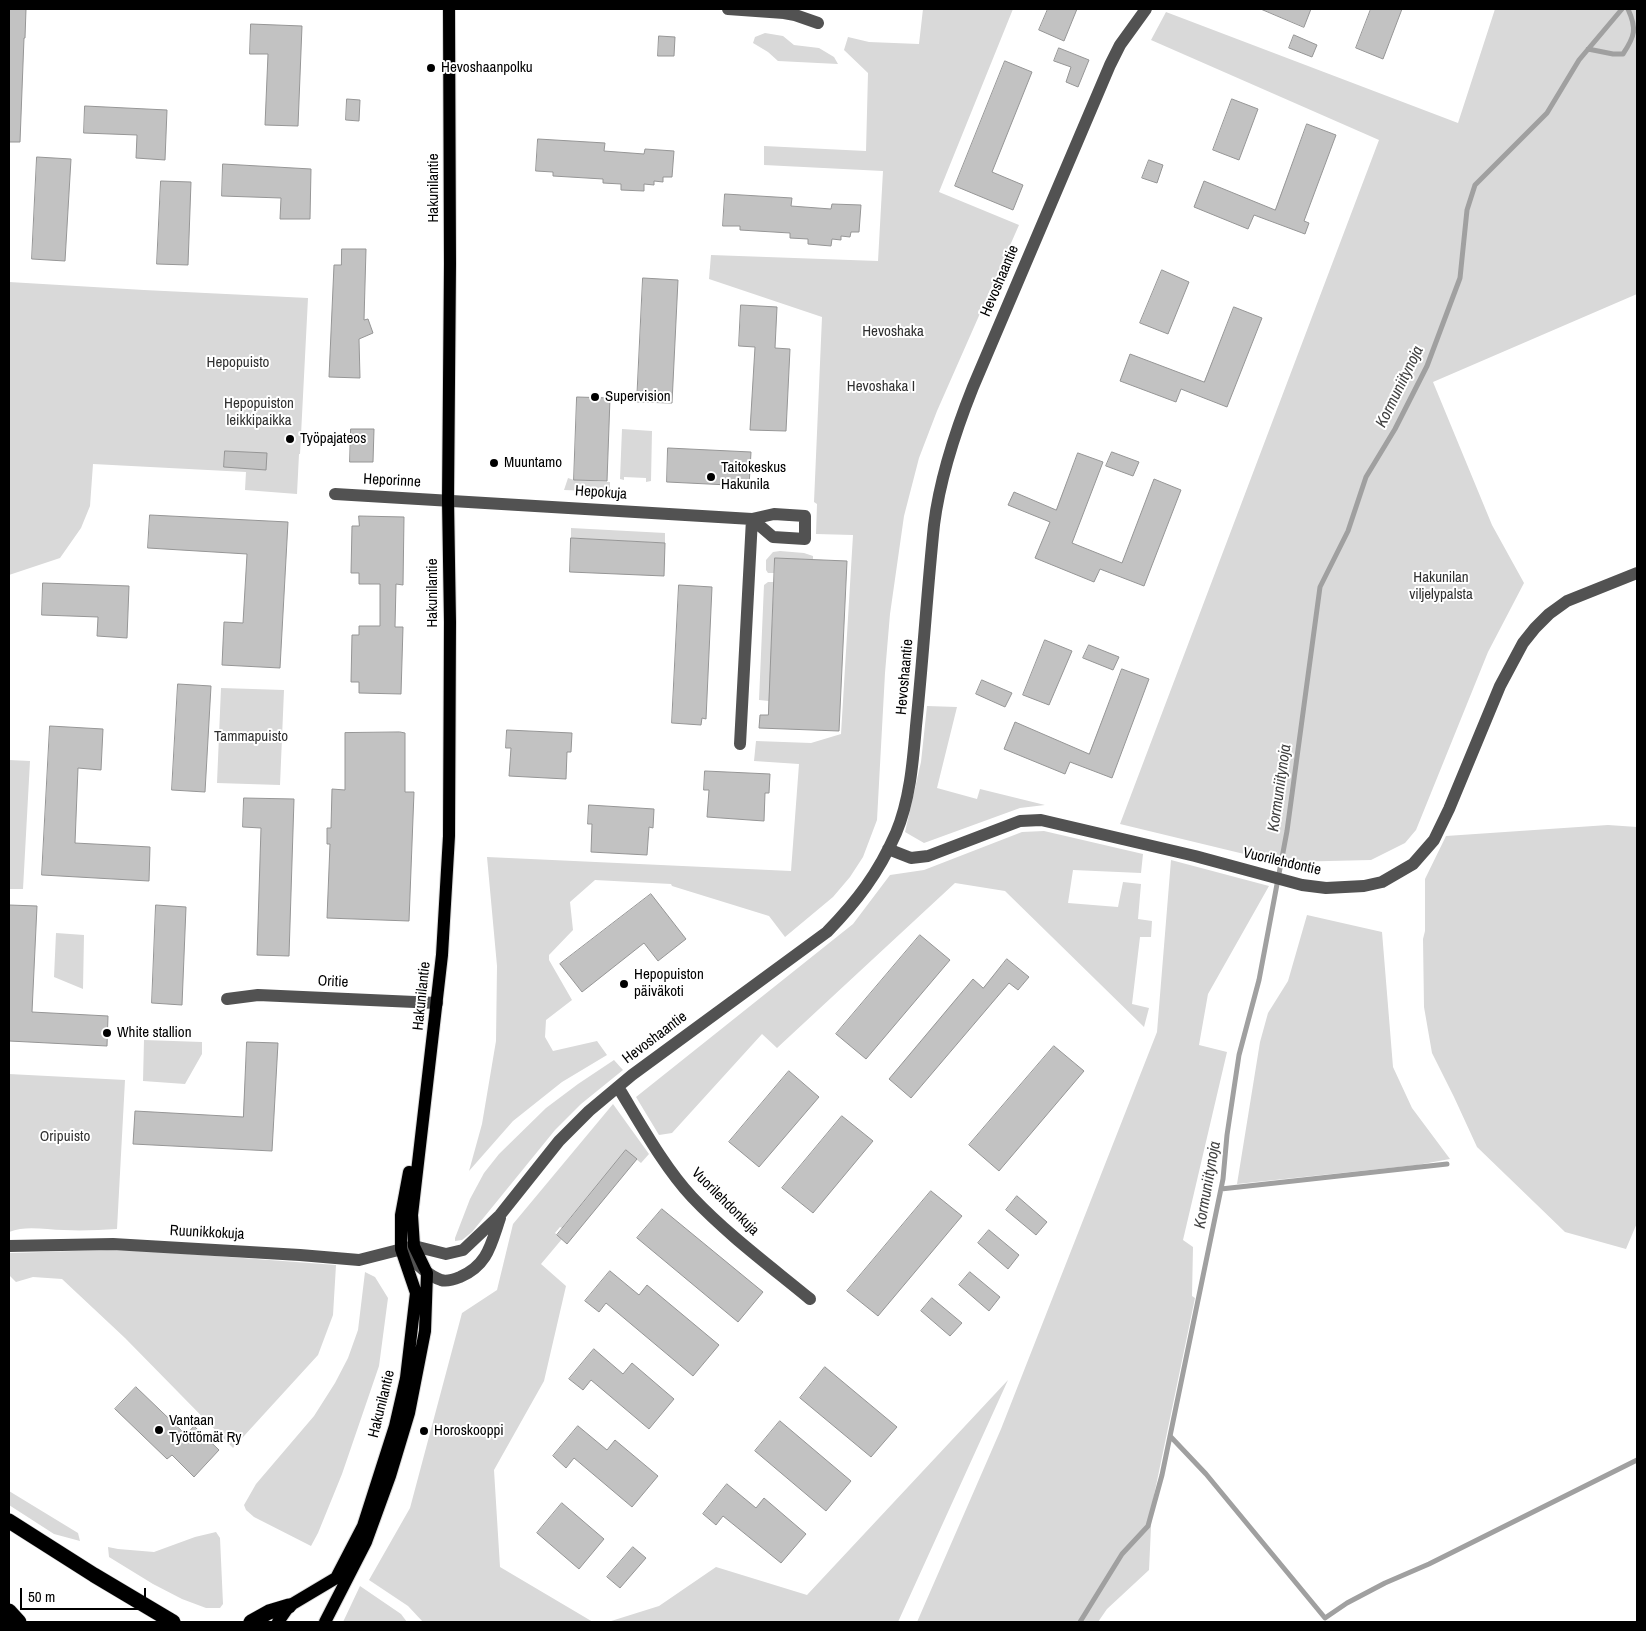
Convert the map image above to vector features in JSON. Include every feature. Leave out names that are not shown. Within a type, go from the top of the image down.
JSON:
[{"type":"highway","points":[[9,1520],[167,1619],[180,1622]]},
{"type":"highway","points":[[251,1622],[270,1612],[289,1606]]},
{"type":"highway","points":[[9,1611],[19,1622]]},
{"type":"main road","name":"Hakunilantie","points":[[440,9],[441,73],[450,116]]},
{"type":"main road","name":"Hakunilantie","points":[[325,1622],[366,1542],[390,1476],[409,1413],[425,1331],[427,1272],[414,1246],[412,1215],[437,1003],[447,892],[449,836],[449,9]]},
{"type":"main road","name":"Hakunilantie","points":[[278,1622],[289,1606],[336,1578],[363,1526],[395,1426],[406,1378],[416,1293],[401,1249],[401,1215],[430,1070]]},
{"type":"street","points":[[728,9],[784,13],[818,23]]},
{"type":"street","name":"Hevoshaantie","points":[[401,1249],[414,1246],[446,1254],[463,1250],[470,1246],[500,1215],[559,1141],[589,1111],[680,1039],[827,932],[861,895],[875,874],[897,832],[905,805],[913,761],[935,524],[945,470],[955,433],[976,378],[1110,65],[1120,45],[1146,9]]},
{"type":"street","name":"Heporinne","points":[[335,494],[448,500]]},
{"type":"street","name":"Hepokuja","points":[[448,500],[752,519],[740,744]]},
{"type":"street","name":"Vuorilehdontie","points":[[888,849],[911,858],[928,856],[1020,821],[1041,820],[1163,848],[1302,885],[1326,888],[1364,886],[1382,882],[1413,864],[1434,840],[1500,686],[1523,643],[1535,628],[1567,601],[1637,573]]},
{"type":"street","name":"Oritie","points":[[226,998],[258,995],[437,1003]]},
{"type":"street","name":"Vuorilehdonkuja","points":[[618,1087],[660,1154],[692,1196],[740,1241],[810,1299]]},
{"type":"street","name":"Hevoshaantie","points":[[401,1249],[427,1272],[444,1281],[456,1278],[474,1270],[482,1262],[490,1246],[500,1215]]},
{"type":"street","name":"Ruunikkokuja","points":[[9,1246],[114,1244],[359,1260],[401,1249]]},
{"type":"green space","name":"Hevoshaka","points":[[923,9],[1013,9],[939,192],[1019,225],[937,411],[919,458],[904,516],[890,614],[877,820],[863,857],[850,877],[833,897],[785,937],[769,916],[672,886],[671,884],[595,880],[570,902],[573,930],[549,955],[549,960],[572,1000],[546,1020],[545,1037],[553,1051],[597,1041],[607,1055],[562,1082],[513,1121],[469,1171],[482,1124],[496,1041],[497,966],[487,857],[791,871],[799,764],[754,761],[756,741],[811,743],[841,734],[853,535],[816,534],[817,504],[814,502],[822,317],[709,279],[711,255],[878,261],[883,171],[764,165],[764,146],[866,151],[868,73],[844,50],[848,37],[869,42],[919,44]]},
{"type":"green space","name":"Hakunilan viljelypalsta","points":[[1495,9],[1637,9],[1637,294],[1433,382],[1492,525],[1524,583],[1488,652],[1416,830],[1405,843],[1371,860],[1287,862],[1240,853],[1120,824],[1379,140],[1151,40],[1166,12],[1458,123]]},
{"type":"green space","points":[[765,33],[783,36],[794,45],[819,48],[834,57],[838,64],[778,61],[753,43],[755,37]]},
{"type":"green space","points":[[9,282],[308,298],[297,494],[245,490],[246,472],[93,464],[90,506],[81,528],[60,558],[9,575]]},
{"type":"green space","points":[[622,429],[652,431],[651,481],[646,482],[646,478],[624,477],[624,480],[620,479]]},
{"type":"green space","points":[[568,478],[610,482],[610,492],[564,490]]},
{"type":"green space","points":[[571,528],[665,533],[665,543],[571,538]]},
{"type":"green space","points":[[773,552],[804,553],[813,556],[813,560],[775,558],[774,573],[768,573],[766,570],[766,560]]},
{"type":"green space","points":[[768,582],[774,582],[769,701],[759,700],[764,585]]},
{"type":"green space","name":"Tammapuisto","points":[[221,688],[284,690],[280,785],[217,783]]},
{"type":"green space","points":[[927,706],[957,707],[937,788],[977,799],[980,789],[1045,805],[1020,808],[924,843],[905,832],[921,762]]},
{"type":"green space","points":[[9,760],[30,761],[23,889],[9,889]]},
{"type":"green space","points":[[1608,825],[1637,827],[1637,1223],[1626,1249],[1565,1232],[1477,1147],[1432,1053],[1424,1007],[1423,939],[1425,931],[1425,879],[1446,836]]},
{"type":"green space","points":[[1044,831],[1143,854],[1141,873],[1073,870],[1068,903],[1118,907],[1123,882],[1141,884],[1138,919],[1152,921],[1151,937],[1140,937],[1132,1004],[1149,1008],[1144,1027],[1005,891],[955,883],[777,1048],[762,1034],[672,1133],[659,1135],[636,1097],[853,924],[890,875],[924,870],[1022,832]]},
{"type":"green space","points":[[1171,860],[1269,886],[1208,994],[1199,1045],[1227,1052],[1183,1240],[1193,1247],[1192,1296],[1195,1298],[1152,1505],[1149,1570],[1107,1609],[1098,1622],[917,1622],[1001,1429],[1157,1032]]},
{"type":"green space","points":[[1307,915],[1382,932],[1393,1067],[1412,1108],[1450,1159],[1417,1165],[1237,1184],[1260,1042],[1268,1013],[1288,981]]},
{"type":"green space","points":[[56,933],[84,935],[83,989],[54,977]]},
{"type":"green space","points":[[144,1040],[202,1042],[202,1054],[185,1084],[143,1081]]},
{"type":"green space","points":[[614,1060],[623,1070],[581,1104],[555,1130],[472,1232],[462,1240],[455,1241],[470,1199],[484,1173],[499,1154],[546,1108]]},
{"type":"green space","name":"Oripuisto","points":[[9,1074],[125,1080],[117,1229],[29,1228],[9,1232]]},
{"type":"green space","points":[[613,1104],[649,1154],[641,1163],[626,1151],[562,1228],[560,1227],[555,1233],[562,1239],[541,1264],[566,1286],[544,1381],[494,1470],[500,1567],[593,1622],[423,1622],[408,1606],[369,1580],[410,1508],[462,1313],[497,1290],[513,1224]]},
{"type":"green space","points":[[107,1250],[149,1251],[336,1265],[333,1315],[318,1355],[233,1448],[125,1338],[62,1279],[33,1277],[16,1282],[9,1275],[10,1253]]},
{"type":"green space","points":[[365,1272],[375,1277],[388,1298],[379,1366],[342,1474],[311,1546],[254,1517],[246,1510],[244,1505],[256,1484],[314,1416],[348,1358],[358,1330]]},
{"type":"green space","points":[[1008,1380],[898,1622],[608,1622],[659,1606],[716,1567],[807,1595]]},
{"type":"green space","points":[[9,1491],[78,1533],[80,1541],[54,1534],[9,1505]]},
{"type":"green space","points":[[216,1532],[220,1538],[223,1604],[220,1608],[206,1608],[182,1599],[109,1557],[108,1547],[154,1552],[195,1537]]},
{"type":"green space","points":[[360,1586],[401,1614],[407,1622],[343,1622]]},
{"type":"building","points":[[9,9],[26,9],[20,142],[9,142]]},
{"type":"building","points":[[1048,9],[1077,9],[1064,41],[1039,30]]},
{"type":"building","points":[[1261,9],[1311,9],[1304,27]]},
{"type":"building","points":[[1371,9],[1402,9],[1383,59],[1356,48]]},
{"type":"building","points":[[251,24],[302,26],[298,126],[265,125],[268,54],[250,54]]},
{"type":"building","points":[[1294,35],[1317,45],[1312,57],[1289,48]]},
{"type":"building","points":[[659,36],[675,37],[674,56],[658,56]]},
{"type":"building","points":[[1059,48],[1089,60],[1078,87],[1066,82],[1071,67],[1054,61]]},
{"type":"building","points":[[1005,61],[1032,72],[992,172],[1023,185],[1013,210],[955,186]]},
{"type":"building","points":[[347,99],[360,100],[359,121],[346,120]]},
{"type":"building","points":[[1232,99],[1258,109],[1239,160],[1213,150]]},
{"type":"building","points":[[85,106],[167,110],[165,160],[136,158],[137,135],[84,133]]},
{"type":"building","points":[[1307,124],[1336,135],[1304,221],[1309,223],[1305,234],[1254,215],[1248,229],[1194,207],[1204,181],[1275,210]]},
{"type":"building","points":[[538,139],[605,143],[604,151],[644,154],[645,149],[674,151],[672,177],[663,177],[663,182],[654,181],[654,185],[644,184],[644,191],[621,190],[621,184],[603,183],[603,179],[553,176],[553,172],[536,171]]},
{"type":"building","points":[[37,157],[71,159],[65,261],[32,259]]},
{"type":"building","points":[[1149,160],[1163,165],[1157,183],[1142,178]]},
{"type":"building","points":[[223,164],[311,169],[310,219],[280,219],[281,198],[222,196]]},
{"type":"building","points":[[161,181],[191,182],[188,265],[157,264]]},
{"type":"building","points":[[725,194],[792,198],[791,206],[831,209],[832,204],[861,205],[859,232],[851,232],[850,237],[841,236],[841,240],[832,239],[831,246],[808,244],[808,239],[790,238],[790,233],[740,230],[740,226],[723,226]]},
{"type":"building","points":[[342,249],[366,249],[364,320],[368,319],[373,333],[359,339],[360,378],[329,377],[334,265],[341,265]]},
{"type":"building","points":[[1162,270],[1189,282],[1168,334],[1140,323]]},
{"type":"building","points":[[643,278],[678,280],[672,403],[637,402]]},
{"type":"building","points":[[741,305],[777,307],[775,348],[790,349],[786,431],[750,430],[755,347],[739,346]]},
{"type":"building","points":[[1234,307],[1262,318],[1227,407],[1181,389],[1176,402],[1120,381],[1130,354],[1204,382]]},
{"type":"building","points":[[577,397],[610,398],[607,481],[574,480]]},
{"type":"building","points":[[351,429],[374,429],[373,462],[350,462]]},
{"type":"building","points":[[668,448],[751,452],[749,486],[667,482]]},
{"type":"building","points":[[225,451],[267,453],[266,470],[224,467]]},
{"type":"building","points":[[1112,452],[1139,462],[1133,476],[1106,466]]},
{"type":"building","points":[[1078,453],[1103,462],[1072,543],[1122,563],[1154,479],[1181,490],[1144,586],[1100,569],[1094,582],[1035,558],[1050,522],[1008,505],[1014,492],[1056,510]]},
{"type":"building","points":[[150,515],[288,522],[280,668],[222,665],[224,622],[243,623],[247,554],[148,548]]},
{"type":"building","points":[[359,516],[404,517],[403,585],[396,584],[395,627],[403,627],[401,694],[359,693],[359,682],[351,682],[352,635],[359,635],[359,626],[380,626],[380,584],[359,584],[359,573],[351,573],[352,526],[359,526]]},
{"type":"building","points":[[571,538],[665,543],[664,576],[570,572]]},
{"type":"building","points":[[775,558],[847,561],[839,731],[759,728],[760,715],[768,715]]},
{"type":"building","points":[[43,583],[129,586],[127,638],[97,636],[98,617],[42,615]]},
{"type":"building","points":[[679,585],[712,587],[706,719],[702,718],[701,725],[672,723]]},
{"type":"building","points":[[1045,640],[1072,651],[1049,705],[1023,695]]},
{"type":"building","points":[[1089,645],[1119,657],[1113,670],[1083,658]]},
{"type":"building","points":[[1122,669],[1149,679],[1112,778],[1070,762],[1065,774],[1004,749],[1015,722],[1089,754]]},
{"type":"building","points":[[982,680],[1012,693],[1005,707],[976,694]]},
{"type":"building","points":[[178,684],[211,686],[205,792],[172,790]]},
{"type":"building","points":[[50,726],[103,729],[101,770],[78,768],[75,843],[150,847],[149,881],[42,875]]},
{"type":"building","points":[[507,730],[572,733],[571,752],[567,752],[566,779],[509,776],[511,748],[506,748]]},
{"type":"building","points":[[345,733],[405,733],[405,792],[414,792],[409,921],[327,918],[330,844],[327,844],[327,828],[331,828],[332,789],[345,790]]},
{"type":"building","points":[[705,771],[770,774],[769,793],[765,793],[764,821],[707,817],[709,790],[704,790]]},
{"type":"building","points":[[244,798],[294,799],[289,956],[257,955],[261,828],[243,827]]},
{"type":"building","points":[[589,805],[654,809],[653,828],[649,827],[647,855],[591,852],[592,824],[588,824]]},
{"type":"building","points":[[651,894],[686,939],[658,961],[644,943],[582,992],[560,964]]},
{"type":"building","points":[[9,905],[37,906],[32,1012],[108,1016],[107,1046],[9,1041]]},
{"type":"building","points":[[156,905],[186,907],[182,1005],[152,1003]]},
{"type":"building","points":[[920,935],[950,960],[866,1059],[836,1034]]},
{"type":"building","points":[[1007,959],[1029,977],[1018,990],[1009,983],[911,1098],[889,1079],[973,979],[983,988]]},
{"type":"building","points":[[247,1042],[278,1043],[272,1151],[133,1144],[135,1111],[243,1117]]},
{"type":"building","points":[[1054,1046],[1084,1071],[999,1171],[969,1145]]},
{"type":"building","points":[[789,1071],[819,1097],[759,1167],[729,1142]]},
{"type":"building","points":[[842,1116],[873,1141],[813,1213],[782,1188]]},
{"type":"building","points":[[626,1150],[637,1159],[567,1244],[557,1235]]},
{"type":"building","points":[[931,1191],[962,1216],[878,1316],[847,1291]]},
{"type":"building","points":[[1017,1196],[1047,1222],[1036,1235],[1006,1210]]},
{"type":"building","points":[[662,1209],[763,1292],[738,1322],[637,1238]]},
{"type":"building","points":[[989,1230],[1019,1255],[1008,1269],[978,1243]]},
{"type":"building","points":[[610,1271],[639,1295],[647,1285],[719,1345],[693,1376],[606,1303],[599,1312],[585,1301]]},
{"type":"building","points":[[970,1272],[1000,1297],[989,1311],[959,1285]]},
{"type":"building","points":[[932,1298],[962,1323],[950,1336],[921,1311]]},
{"type":"building","points":[[594,1349],[623,1374],[632,1363],[674,1399],[649,1429],[591,1380],[583,1390],[569,1379]]},
{"type":"building","points":[[825,1367],[897,1427],[871,1457],[800,1398]]},
{"type":"building","name":"Vantaan Työttömät Ry","points":[[136,1387],[186,1435],[194,1426],[219,1450],[194,1477],[172,1455],[167,1459],[115,1409]]},
{"type":"building","points":[[780,1421],[851,1481],[826,1511],[755,1451]]},
{"type":"building","points":[[578,1426],[607,1450],[615,1440],[658,1476],[632,1507],[574,1458],[566,1468],[553,1456]]},
{"type":"building","points":[[727,1484],[756,1508],[764,1498],[806,1534],[781,1563],[723,1516],[716,1525],[703,1514]]},
{"type":"building","points":[[562,1503],[604,1539],[579,1569],[537,1533]]},
{"type":"building","points":[[633,1547],[646,1558],[620,1588],[607,1577]]},
{"type":"waterway","name":"Kormuniitynoja","points":[[1080,1622],[1122,1554],[1148,1526],[1162,1475],[1223,1179],[1227,1135],[1239,1055],[1259,980],[1287,831],[1320,587],[1348,531],[1366,477],[1395,429],[1427,366],[1460,278],[1467,210],[1475,185],[1547,113],[1579,60],[1622,9]]},
{"type":"waterway","points":[[1588,49],[1623,54],[1630,42],[1634,27],[1628,9]]},
{"type":"waterway","points":[[1221,1189],[1447,1164]]},
{"type":"waterway","points":[[1170,1436],[1206,1474],[1325,1618],[1347,1603],[1385,1583],[1429,1564],[1637,1460]]},
{"type":"place","name":"Hevoshaanpolku","points":[[431,68]]},
{"type":"place","name":"Supervision","points":[[595,397]]},
{"type":"place","name":"Työpajateos","points":[[290,439]]},
{"type":"place","name":"Muuntamo","points":[[494,463]]},
{"type":"place","name":"Taitokeskus Hakunila","points":[[711,477]]},
{"type":"place","name":"Hepopuiston päiväkoti","points":[[624,984]]},
{"type":"place","name":"White stallion","points":[[107,1033]]},
{"type":"place","name":"Vantaan Työttömät Ry","points":[[159,1430]]},
{"type":"place","name":"Horoskooppi","points":[[424,1431]]},
{"type":"park label","name":"Hepopuisto","points":[[238,363]]},
{"type":"park label","name":"Hevoshaka I","points":[[881,387]]},
{"type":"park label","name":"Hepopuiston leikkipaikka","points":[[259,412]]}]
